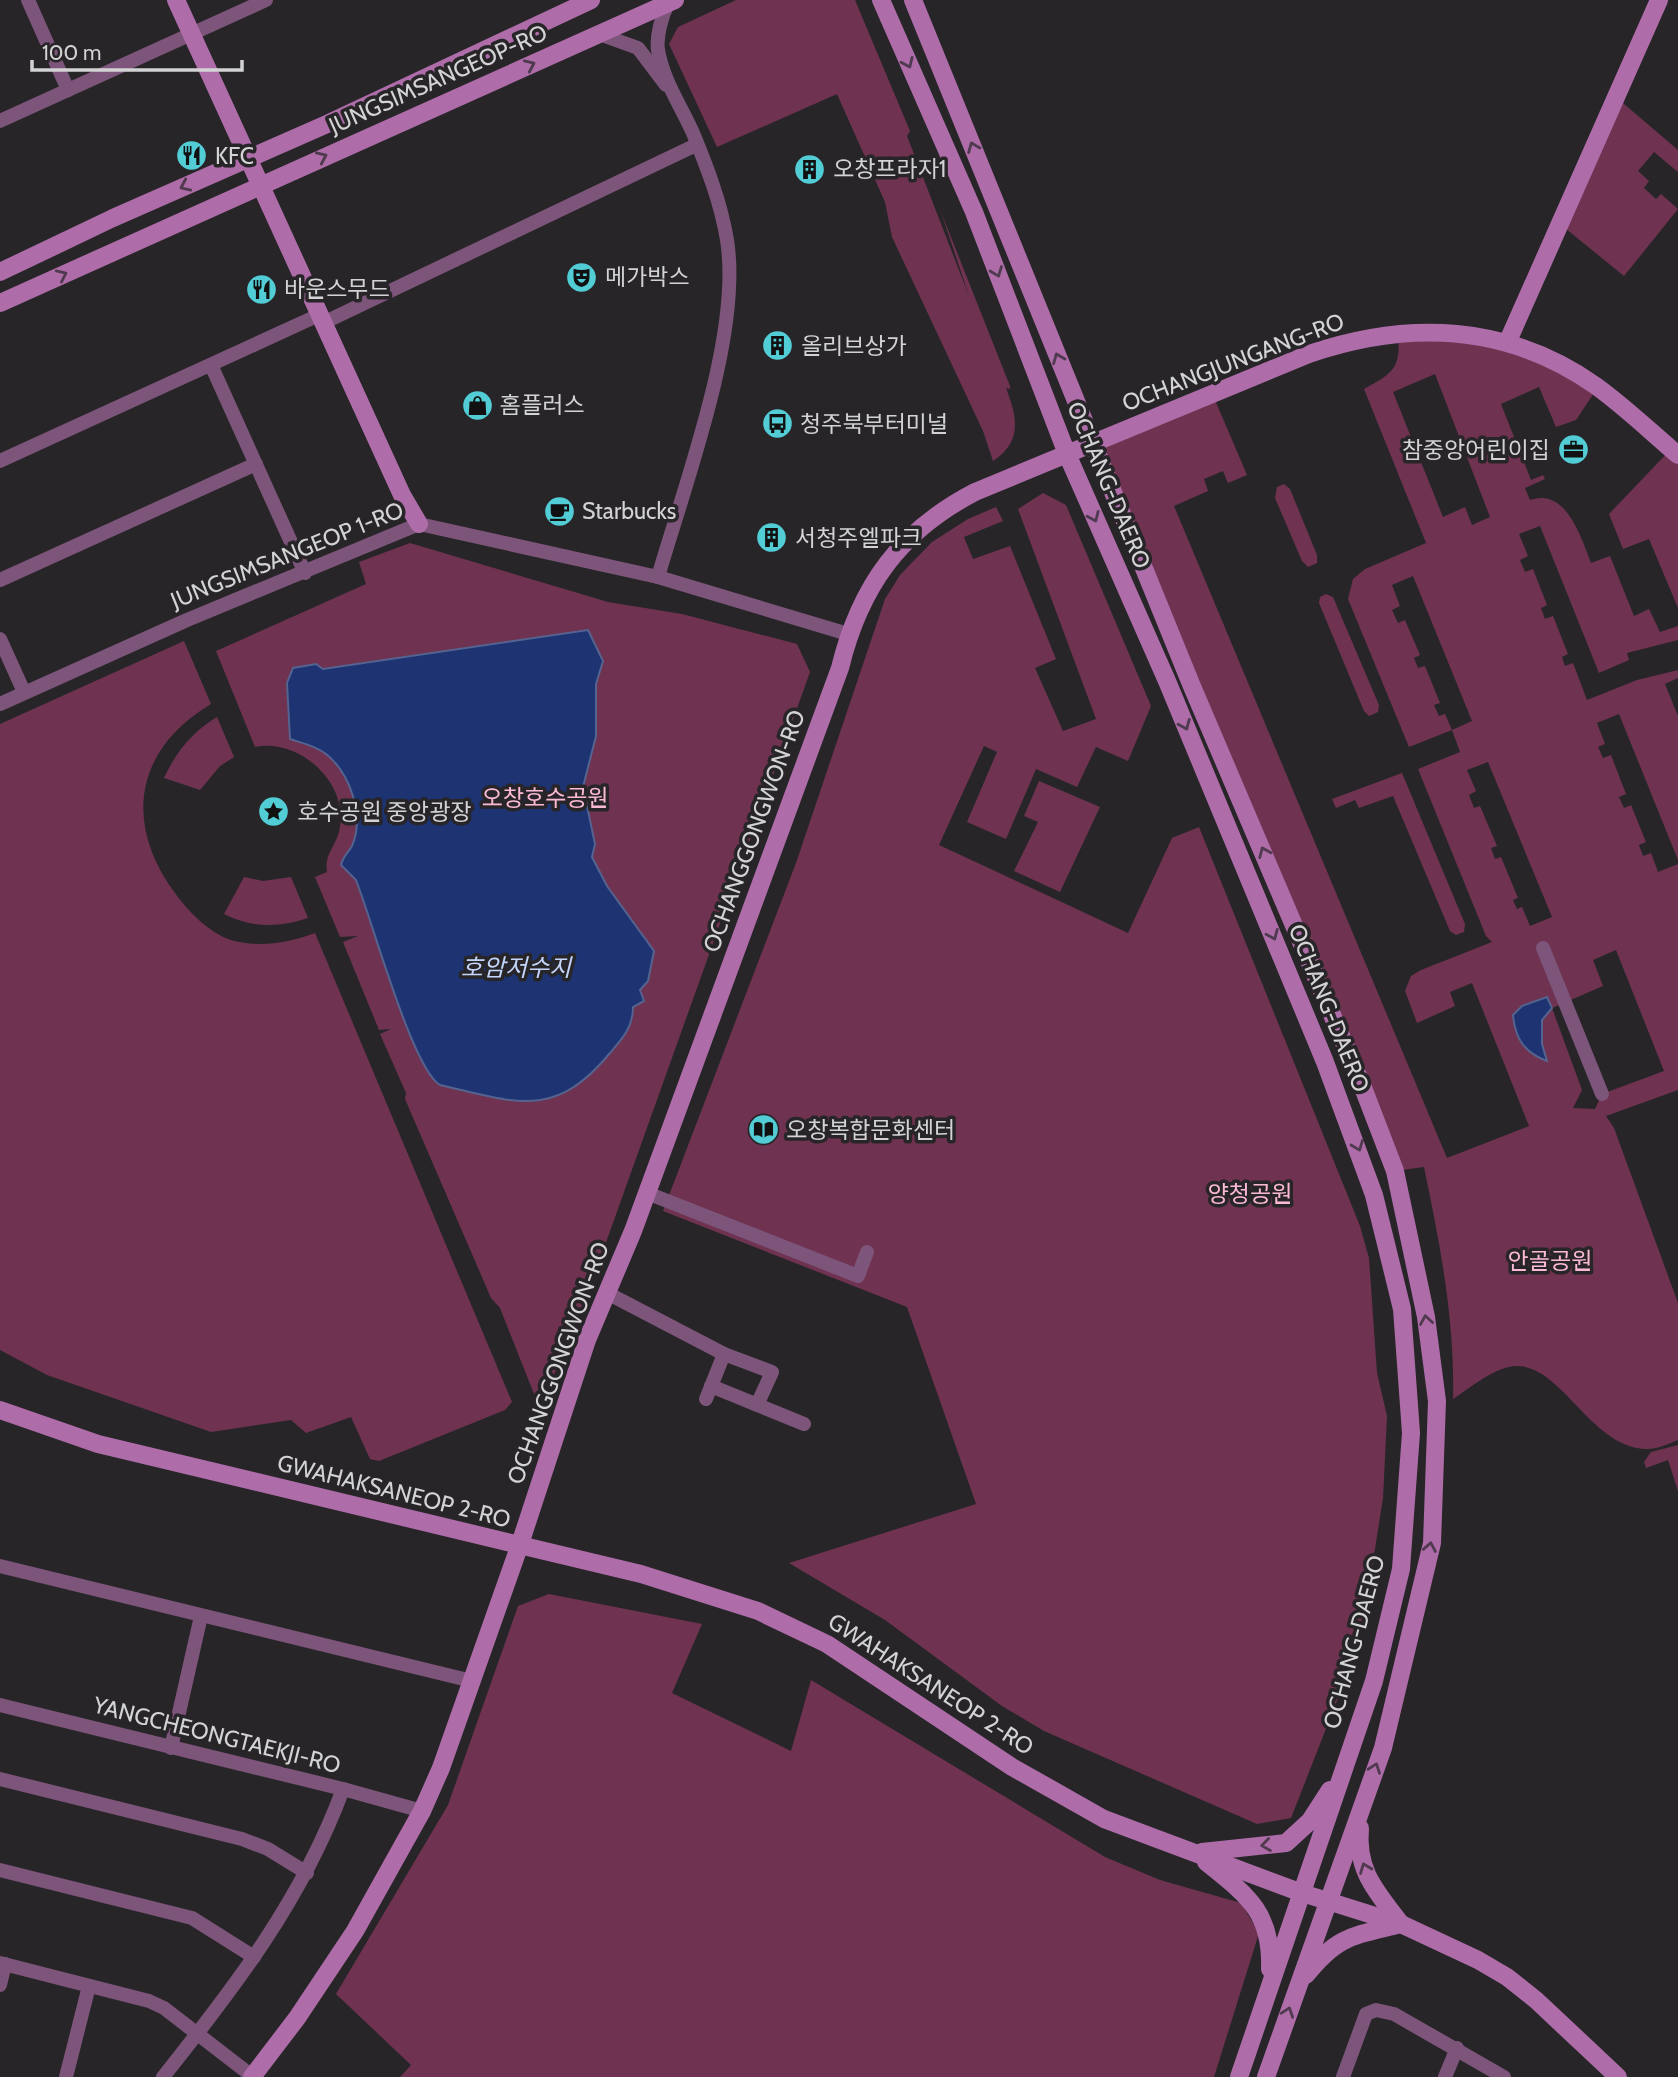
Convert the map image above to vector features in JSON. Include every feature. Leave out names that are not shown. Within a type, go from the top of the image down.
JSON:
[{"type":"street","points":[[28,0],[68,90]]},
{"type":"street","points":[[176,0],[402,495],[419,524]]},
{"type":"street","points":[[0,121],[266,0]]},
{"type":"street","name":"JUNGSIMSANGEOP-RO","points":[[0,272],[327,124],[591,0]]},
{"type":"street","name":"OCHANG-DAERO","points":[[881,0],[974,212],[1067,454],[1167,681],[1325,1062],[1371,1184],[1396,1279],[1408,1367],[1411,1433],[1401,1569],[1374,1681],[1269,1982],[1239,2077]]},
{"type":"street","name":"OCHANG-DAERO","points":[[913,0],[1093,444],[1395,1171],[1426,1317],[1437,1401],[1432,1543],[1383,1748],[1326,1900],[1266,2077]]},
{"type":"street","points":[[1508,341],[1659,0]]},
{"type":"street","points":[[672,2],[663,14],[658,48],[673,94],[719,200],[727,241],[730,285],[722,347],[658,577],[848,634]]},
{"type":"street","name":"JUNGSIMSANGEOP-RO","points":[[0,303],[672,2]]},
{"type":"street","points":[[599,34],[638,48],[673,94]]},
{"type":"street","points":[[0,461],[211,365],[321,319],[696,145]]},
{"type":"street","name":"OCHANGJUNGANG-RO","points":[[1067,454],[1275,367],[1345,342],[1398,333],[1437,332],[1508,341],[1594,384],[1678,455]]},
{"type":"street","points":[[211,365],[305,573]]},
{"type":"street","name":"OCHANGGONGWON-RO","points":[[252,2076],[298,2018],[355,1931],[422,1811],[519,1547],[587,1340],[647,1193],[840,667],[848,634],[891,557],[930,518],[975,492],[1067,454]]},
{"type":"street","points":[[0,580],[256,464]]},
{"type":"street","name":"JUNGSIMSANGEOP 1-RO","points":[[0,704],[187,620],[419,524],[658,577]]},
{"type":"street","points":[[0,639],[24,692]]},
{"type":"street","points":[[1543,948],[1602,1094]]},
{"type":"street","points":[[647,1193],[858,1276],[867,1252]]},
{"type":"street","points":[[607,1293],[724,1354],[772,1372],[757,1405]]},
{"type":"street","points":[[724,1354],[708,1392],[757,1405],[804,1424]]},
{"type":"street","name":"GWAHAKSANEOP 2-RO","points":[[0,1410],[98,1444],[519,1547],[641,1574],[783,1622],[855,1661],[1012,1766],[1104,1819],[1302,1893],[1401,1924],[1443,1942],[1507,1977],[1618,2077]]},
{"type":"street","points":[[0,1566],[472,1681]]},
{"type":"street","points":[[171,1748],[201,1616]]},
{"type":"street","name":"YANGCHEONGTAEKJI-RO","points":[[0,1705],[422,1811]]},
{"type":"street","points":[[1195,1853],[1286,1843],[1310,1821],[1345,1767]]},
{"type":"street","points":[[0,1779],[242,1839],[268,1849],[307,1873]]},
{"type":"street","points":[[163,2077],[254,1957],[307,1873],[326,1835],[343,1789]]},
{"type":"street","points":[[1297,1986],[1329,1948],[1342,1939],[1401,1924],[1364,1872],[1358,1849],[1363,1802]]},
{"type":"street","points":[[1195,1853],[1243,1892],[1256,1907],[1266,1926],[1270,1948],[1269,1982]]},
{"type":"street","points":[[0,1870],[192,1918],[254,1957]]},
{"type":"street","points":[[0,1985],[2,1963],[149,2001],[164,2008],[252,2076]]},
{"type":"street","points":[[66,2077],[89,1986]]},
{"type":"street","points":[[1343,2077],[1366,2014],[1376,2011],[1394,2014],[1504,2077]]},
{"type":"street","points":[[1445,2077],[1457,2048]]},
{"type":"green space","points":[[736,0],[855,0],[910,131],[907,136],[969,296],[941,212],[1010,386],[1010,389],[1006,388],[1015,419],[1013,437],[1003,453],[993,461],[983,431],[892,237],[885,202],[837,94],[717,147],[669,44],[678,27]]},
{"type":"green space","points":[[1617,98],[1678,150],[1678,172],[1654,152],[1638,171],[1649,181],[1644,188],[1656,199],[1661,194],[1678,209],[1624,276],[1560,224]]},
{"type":"green space","name":"안골공원","points":[[1398,333],[1471,336],[1598,387],[1576,420],[1556,427],[1539,387],[1501,404],[1531,480],[1543,475],[1545,479],[1525,488],[1530,500],[1543,498],[1562,507],[1577,528],[1591,563],[1610,556],[1634,616],[1649,609],[1660,632],[1678,626],[1678,640],[1627,653],[1629,660],[1599,673],[1540,526],[1519,534],[1528,556],[1520,560],[1525,572],[1533,569],[1547,605],[1541,608],[1545,619],[1553,616],[1568,654],[1562,657],[1565,666],[1573,663],[1587,700],[1637,680],[1678,670],[1678,678],[1665,684],[1678,716],[1678,860],[1619,714],[1597,723],[1605,744],[1598,747],[1603,758],[1611,755],[1626,794],[1619,797],[1624,808],[1631,805],[1646,842],[1639,845],[1643,856],[1651,853],[1658,872],[1678,864],[1678,1090],[1606,1116],[1614,1128],[1678,1303],[1678,1440],[1655,1448],[1626,1445],[1608,1434],[1559,1388],[1527,1367],[1509,1367],[1495,1372],[1453,1399],[1449,1311],[1424,1167],[1395,1171],[1093,444],[1212,393],[1247,475],[1228,483],[1223,471],[1204,479],[1208,491],[1174,506],[1447,1158],[1529,1126],[1472,983],[1450,992],[1455,1006],[1417,1023],[1405,991],[1411,976],[1421,970],[1492,942],[1486,936],[1418,769],[1460,752],[1452,730],[1409,747],[1348,599],[1353,579],[1365,569],[1426,543],[1364,389],[1393,368],[1399,345]],"holes":[[[1435,374],[1490,517],[1472,525],[1465,507],[1443,517],[1393,392]],[[1413,576],[1472,721],[1452,730],[1445,714],[1439,716],[1434,705],[1440,703],[1425,666],[1418,668],[1414,658],[1420,655],[1405,620],[1398,623],[1392,610],[1400,606],[1392,585]],[[1488,762],[1552,917],[1530,926],[1522,907],[1517,909],[1513,900],[1518,898],[1501,857],[1495,859],[1491,848],[1497,846],[1480,806],[1474,808],[1469,795],[1476,791],[1467,770]],[[1616,950],[1664,1071],[1602,1094],[1595,1109],[1573,1108],[1582,1090],[1552,1008],[1603,986],[1593,960]]]},
{"type":"green space","points":[[1671,449],[1678,455],[1678,608],[1649,539],[1623,549],[1609,514]]},
{"type":"green space","points":[[1284,484],[1290,489],[1317,555],[1317,563],[1308,567],[1302,561],[1275,498],[1277,487]]},
{"type":"green space","name":"양청공원","points":[[1043,493],[1066,505],[1151,706],[1128,761],[1096,747],[1077,787],[1036,769],[1006,839],[967,822],[997,752],[984,746],[939,845],[1128,933],[1172,838],[1199,827],[1360,1226],[1369,1258],[1377,1373],[1387,1416],[1383,1498],[1368,1593],[1351,1665],[1291,1818],[1257,1824],[1044,1731],[1002,1706],[885,1620],[789,1563],[976,1504],[907,1307],[663,1211],[796,863],[885,599],[900,575],[932,542],[968,519],[996,507],[1003,521],[964,537],[973,559],[1010,546],[1056,659],[1035,668],[1063,731],[1096,719],[1018,509]]},
{"type":"green space","name":"오창호수공원","points":[[410,543],[608,602],[682,614],[797,644],[810,672],[589,1290],[540,1409],[500,1308],[491,1298],[405,1099],[406,1093],[380,1034],[391,1029],[379,1030],[343,942],[358,936],[340,937],[315,877],[327,872],[328,856],[339,832],[341,814],[337,797],[329,781],[304,757],[272,746],[255,747],[216,651],[366,584],[359,562]]},
{"type":"green space","points":[[1326,594],[1333,597],[1379,705],[1378,712],[1369,716],[1364,711],[1319,603],[1320,597]]},
{"type":"green space","points":[[184,641],[211,704],[186,722],[166,743],[152,765],[145,789],[144,814],[148,840],[158,867],[186,907],[207,927],[223,937],[263,944],[284,942],[315,933],[512,1402],[505,1410],[379,1461],[370,1459],[351,1417],[306,1433],[291,1420],[211,1432],[47,1375],[0,1350],[0,724]]},
{"type":"green space","points":[[217,717],[234,757],[220,766],[200,790],[164,778],[186,743]]},
{"type":"green space","points":[[1402,773],[1465,924],[1464,932],[1456,935],[1450,931],[1393,796],[1359,808],[1355,800],[1336,808],[1332,799]]},
{"type":"green space","points":[[1039,781],[1100,807],[1060,892],[1014,871],[1038,822],[1024,816]]},
{"type":"green space","points":[[244,877],[263,881],[291,877],[308,918],[286,924],[265,925],[244,922],[224,914]]},
{"type":"green space","points":[[1678,1445],[1678,1491],[1668,1460],[1646,1468],[1644,1462],[1651,1452]]},
{"type":"green space","points":[[549,1594],[702,1624],[672,1693],[791,1751],[811,1680],[1105,1857],[1160,1880],[1241,1903],[1259,1933],[1214,2077],[400,2077],[411,2065],[336,1994],[448,1805],[518,1606]]},
{"type":"water","name":"호암저수지","points":[[588,630],[603,661],[596,684],[596,736],[583,787],[595,844],[592,857],[607,886],[654,951],[648,981],[640,990],[644,1001],[633,1007],[626,1032],[590,1075],[570,1089],[551,1097],[532,1101],[512,1100],[440,1085],[429,1073],[405,1023],[356,880],[341,865],[356,834],[353,796],[335,762],[313,747],[290,739],[287,683],[293,668],[316,664],[323,669]]},
{"type":"water","points":[[1547,997],[1552,1008],[1542,1020],[1542,1044],[1547,1061],[1522,1044],[1513,1015],[1522,1006]]},
{"type":"place","name":"KFC","points":[[192,156]]},
{"type":"place","name":"오창프라자1","points":[[810,169]]},
{"type":"place","name":"메가박스","points":[[582,277]]},
{"type":"place","name":"바운스무드","points":[[261,289]]},
{"type":"place","name":"올리브상가","points":[[778,346]]},
{"type":"place","name":"홈플러스","points":[[477,405]]},
{"type":"place","name":"청주북부터미널","points":[[777,424]]},
{"type":"place","name":"참중앙어린이집","points":[[1573,450]]},
{"type":"place","name":"Starbucks","points":[[559,511]]},
{"type":"place","name":"서청주엘파크","points":[[772,538]]},
{"type":"place","name":"호수공원 중앙광장","points":[[274,812]]},
{"type":"place","name":"오창복합문화센터","points":[[763,1130]]}]
